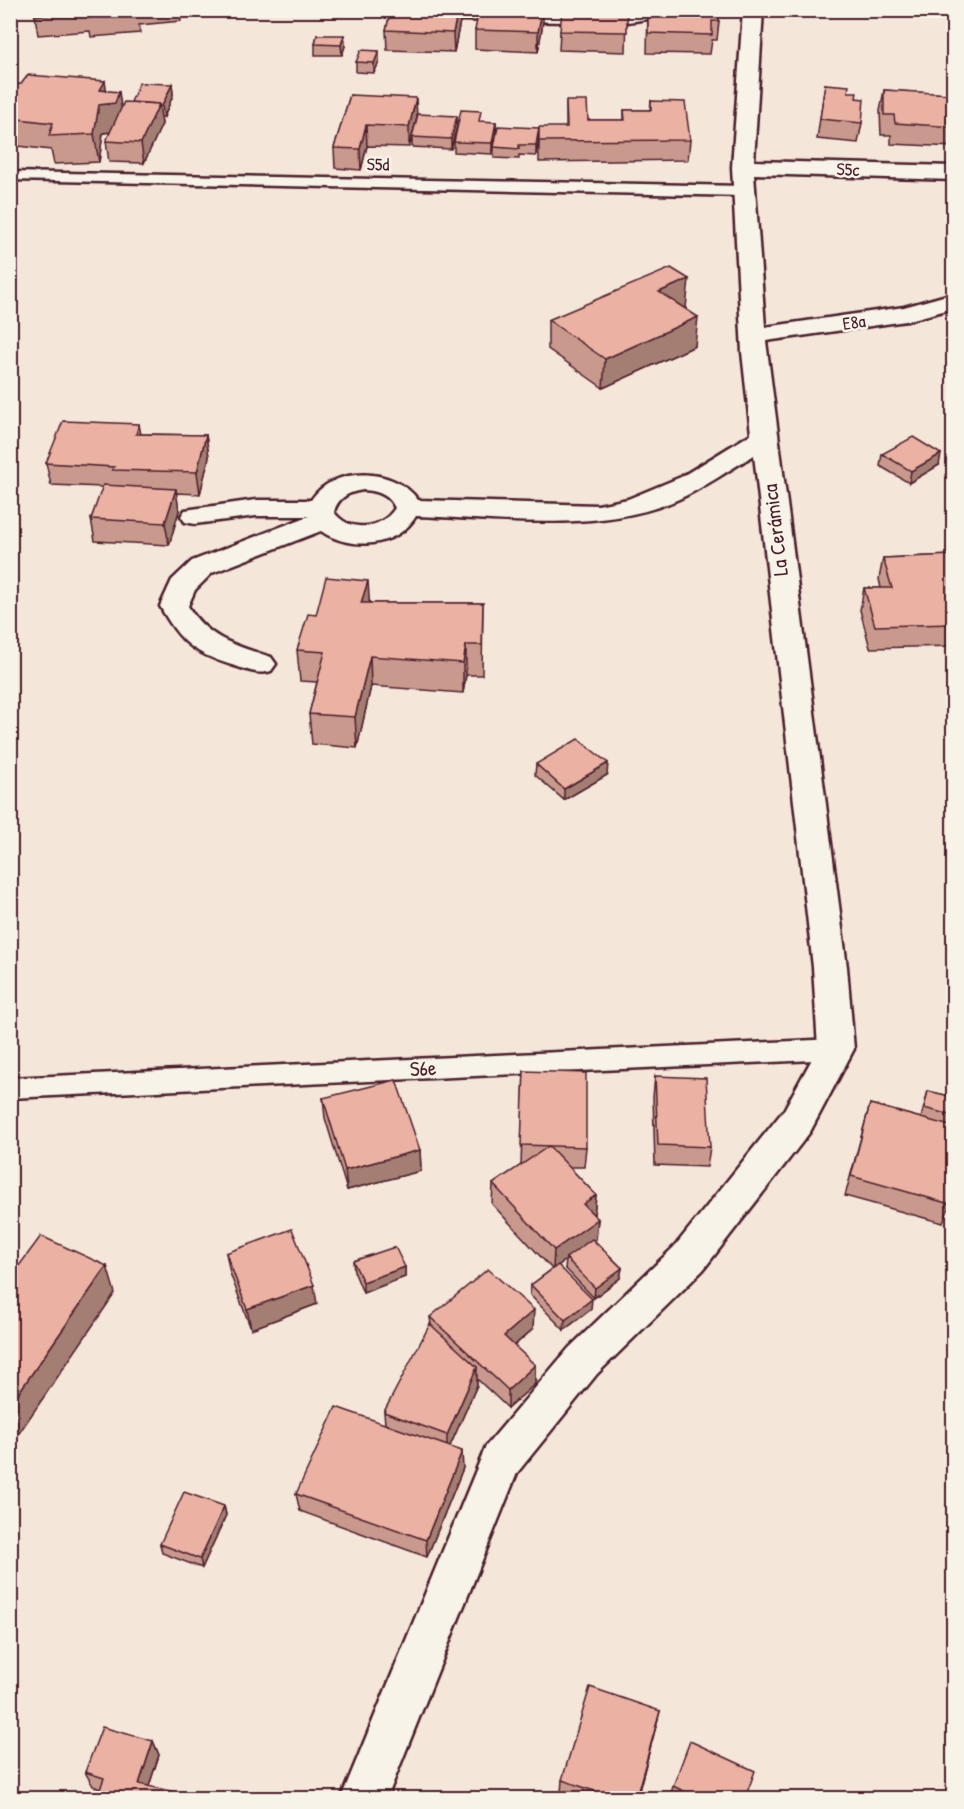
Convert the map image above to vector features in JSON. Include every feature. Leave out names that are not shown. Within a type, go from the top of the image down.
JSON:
[{"type":"street","points":[[451,10],[456,14],[495,16],[621,17],[641,15],[641,10]]},
{"type":"street","name":"La Cerámica","points":[[753,10],[744,179],[753,336],[830,967],[836,1049]]},
{"type":"street","name":"S5c","points":[[744,179],[954,173]]},
{"type":"street","name":"E8a","points":[[753,336],[906,314],[954,300]]},
{"type":"street","points":[[408,508],[597,513],[634,506],[668,494],[690,483],[764,437]]},
{"type":"street","points":[[323,514],[327,495],[337,489],[363,482],[383,484],[399,492],[408,508]]},
{"type":"street","points":[[195,516],[256,508],[323,514],[344,533],[372,534],[397,525],[408,508]]},
{"type":"street","points":[[261,664],[204,646],[184,627],[174,606],[182,586],[202,567],[323,514]]},
{"type":"street","points":[[364,1798],[501,1460],[583,1361],[689,1258],[797,1122],[836,1049]]},
{"type":"lane","name":"S5d","points":[[10,176],[744,179]]},
{"type":"lane","name":"S6e","points":[[10,1088],[836,1049]]},
{"type":"building","points":[[34,10],[137,10],[138,13],[88,18],[87,11],[35,16]]},
{"type":"building","points":[[391,10],[458,10],[453,33],[386,30]]},
{"type":"building","points":[[479,10],[542,10],[538,32],[475,30]]},
{"type":"building","points":[[562,10],[627,10],[627,32],[560,31]]},
{"type":"building","points":[[648,10],[718,10],[719,21],[712,21],[712,35],[648,33]]},
{"type":"building","points":[[317,35],[344,35],[341,45],[315,44]]},
{"type":"building","points":[[361,50],[379,51],[374,63],[356,62]]},
{"type":"building","points":[[28,75],[105,81],[100,90],[119,92],[115,103],[99,105],[94,134],[49,136],[53,123],[10,118],[10,85],[21,84]]},
{"type":"building","points":[[139,83],[172,84],[162,106],[159,106],[159,104],[131,102]]},
{"type":"building","points":[[825,84],[849,86],[848,92],[857,92],[856,98],[864,99],[862,123],[820,119]]},
{"type":"building","points":[[949,85],[954,85],[954,127],[895,123],[894,115],[884,115],[884,90],[950,94]]},
{"type":"building","points":[[350,95],[416,98],[409,127],[366,125],[360,149],[334,148]]},
{"type":"building","points":[[566,101],[587,101],[588,120],[625,120],[624,110],[651,110],[651,101],[685,102],[690,140],[539,141],[539,127],[567,127]]},
{"type":"building","points":[[124,102],[159,104],[141,143],[106,141]]},
{"type":"building","points":[[461,110],[481,111],[479,121],[496,122],[492,143],[454,142]]},
{"type":"building","points":[[418,114],[457,116],[451,139],[412,137]]},
{"type":"building","points":[[498,126],[539,128],[536,145],[519,145],[519,149],[494,147]]},
{"type":"building","points":[[671,268],[689,279],[659,292],[698,317],[605,359],[548,320]]},
{"type":"building","points":[[63,421],[139,424],[136,434],[206,435],[197,472],[112,470],[114,467],[46,463]]},
{"type":"building","points":[[913,437],[941,454],[911,471],[882,454]]},
{"type":"building","points":[[103,485],[176,489],[165,523],[91,519]]},
{"type":"building","points":[[954,555],[954,624],[875,626],[864,588],[892,588],[883,558]]},
{"type":"building","points":[[326,577],[368,581],[361,603],[483,603],[482,645],[466,645],[463,663],[370,656],[355,717],[309,714],[325,652],[297,650],[308,614],[316,615]]},
{"type":"building","points":[[578,739],[608,763],[564,789],[536,764]]},
{"type":"building","points":[[524,1071],[586,1073],[586,1147],[521,1145]]},
{"type":"building","points":[[655,1076],[706,1078],[710,1147],[658,1145]]},
{"type":"building","points":[[396,1080],[420,1150],[345,1170],[323,1098]]},
{"type":"building","points":[[928,1091],[954,1097],[954,1116],[924,1108]]},
{"type":"building","points":[[870,1104],[954,1127],[954,1189],[950,1204],[851,1176]]},
{"type":"building","points":[[549,1146],[596,1195],[583,1204],[598,1219],[554,1250],[493,1184]]},
{"type":"building","points":[[292,1229],[314,1285],[247,1309],[226,1253]]},
{"type":"building","points":[[41,1236],[107,1266],[10,1405],[10,1278]]},
{"type":"building","points":[[592,1239],[622,1268],[595,1288],[566,1258]]},
{"type":"building","points":[[395,1247],[405,1267],[363,1282],[353,1261]]},
{"type":"building","points":[[558,1265],[592,1299],[565,1320],[531,1285]]},
{"type":"building","points":[[488,1269],[534,1310],[504,1336],[535,1365],[508,1390],[430,1317]]},
{"type":"building","points":[[430,1324],[477,1367],[447,1435],[384,1412]]},
{"type":"building","points":[[336,1407],[462,1451],[426,1540],[296,1494]]},
{"type":"building","points":[[184,1492],[224,1506],[200,1559],[160,1544]]},
{"type":"building","points":[[590,1687],[660,1711],[636,1798],[615,1798],[562,1780]]},
{"type":"building","points":[[102,1727],[153,1741],[139,1784],[201,1798],[97,1798],[104,1778],[85,1772]]},
{"type":"building","points":[[690,1741],[755,1771],[745,1798],[699,1798],[673,1786]]}]
